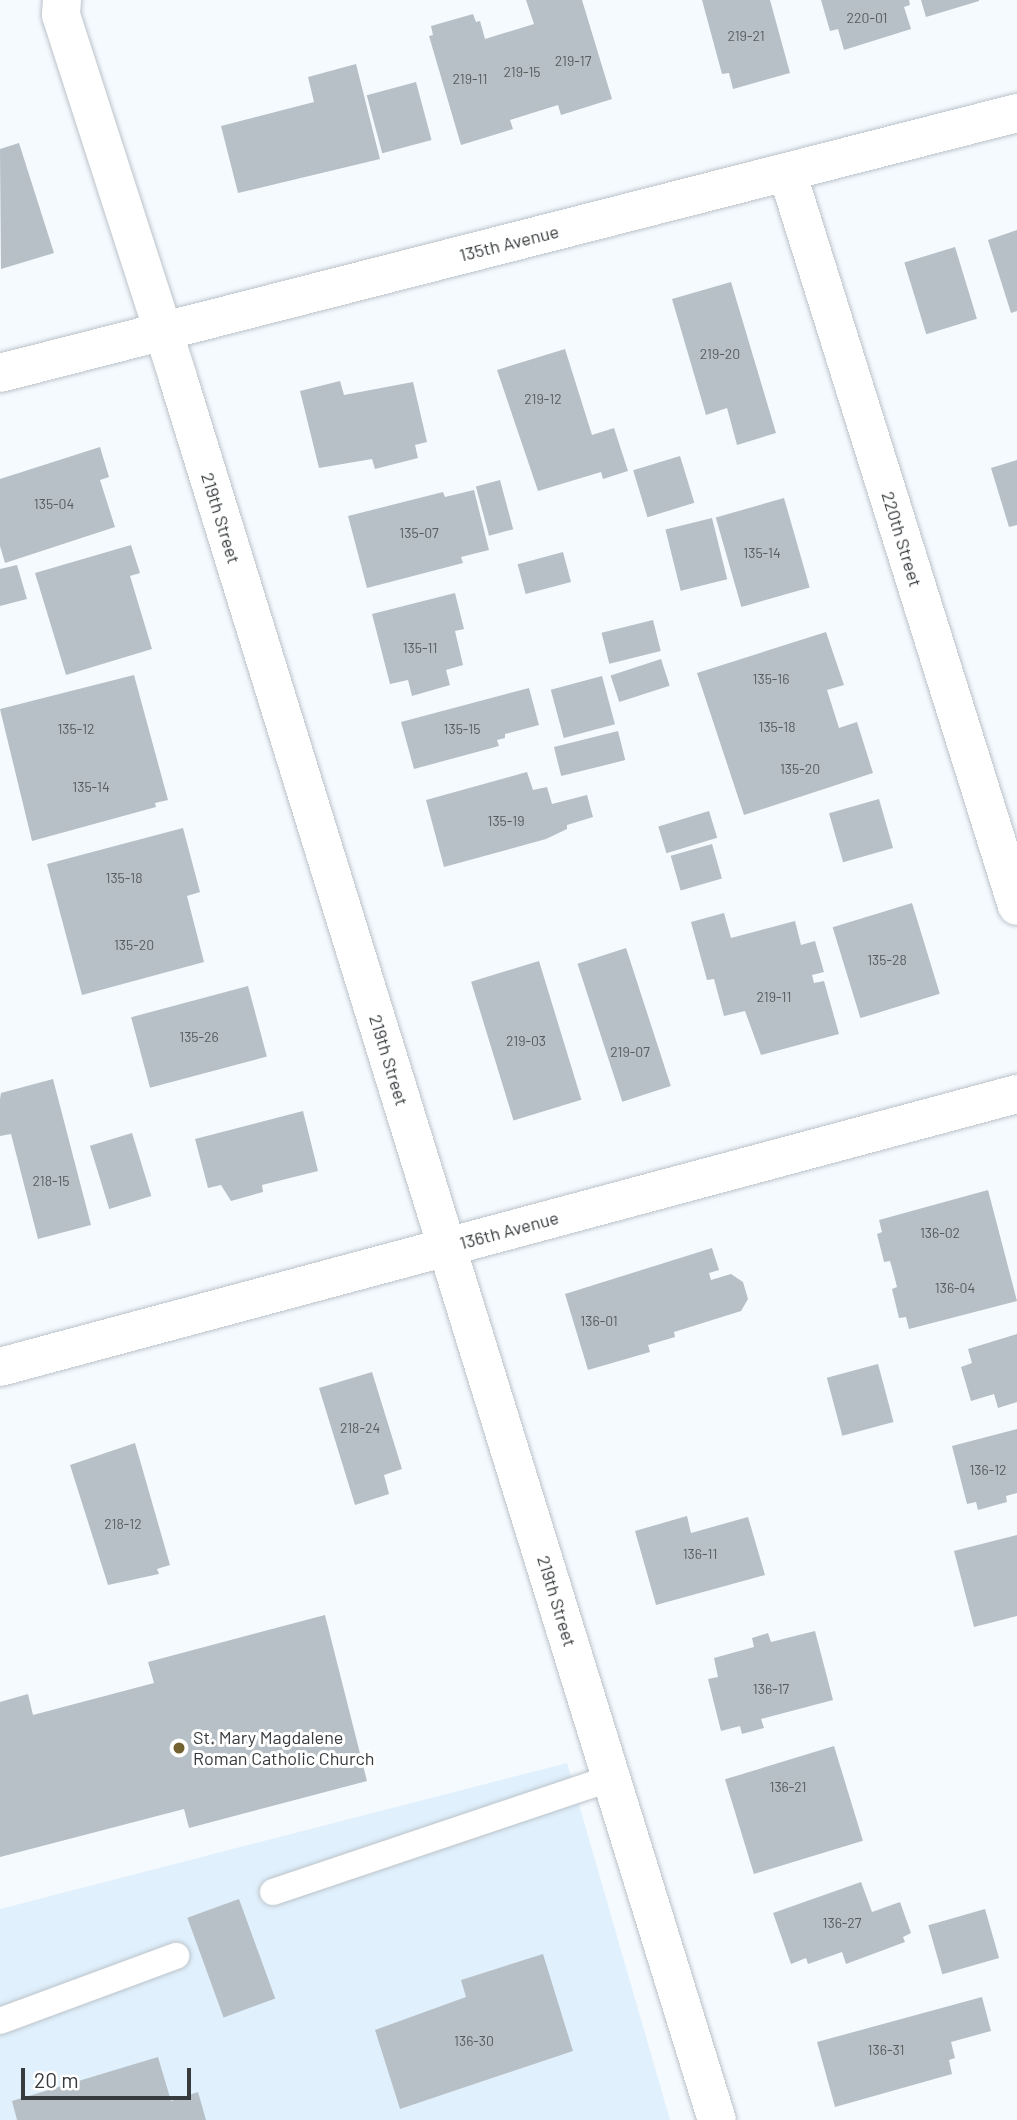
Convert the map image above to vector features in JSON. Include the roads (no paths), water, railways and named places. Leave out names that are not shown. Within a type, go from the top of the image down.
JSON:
[{"type":"street","name":"219th Street","points":[[62,0],[61,15],[163,331],[717,2120]]},
{"type":"street","name":"135th Avenue","points":[[0,373],[1017,113]]},
{"type":"street","name":"220th Street","points":[[787,172],[1017,906]]},
{"type":"street","name":"136th Avenue","points":[[0,1367],[1017,1094]]},
{"type":"lane","points":[[273,1892],[612,1778]]},
{"type":"lane","points":[[0,2021],[176,1956]]},
{"type":"place","name":"St. Mary Magdalene Roman Catholic Church","points":[[179,1748]]}]
